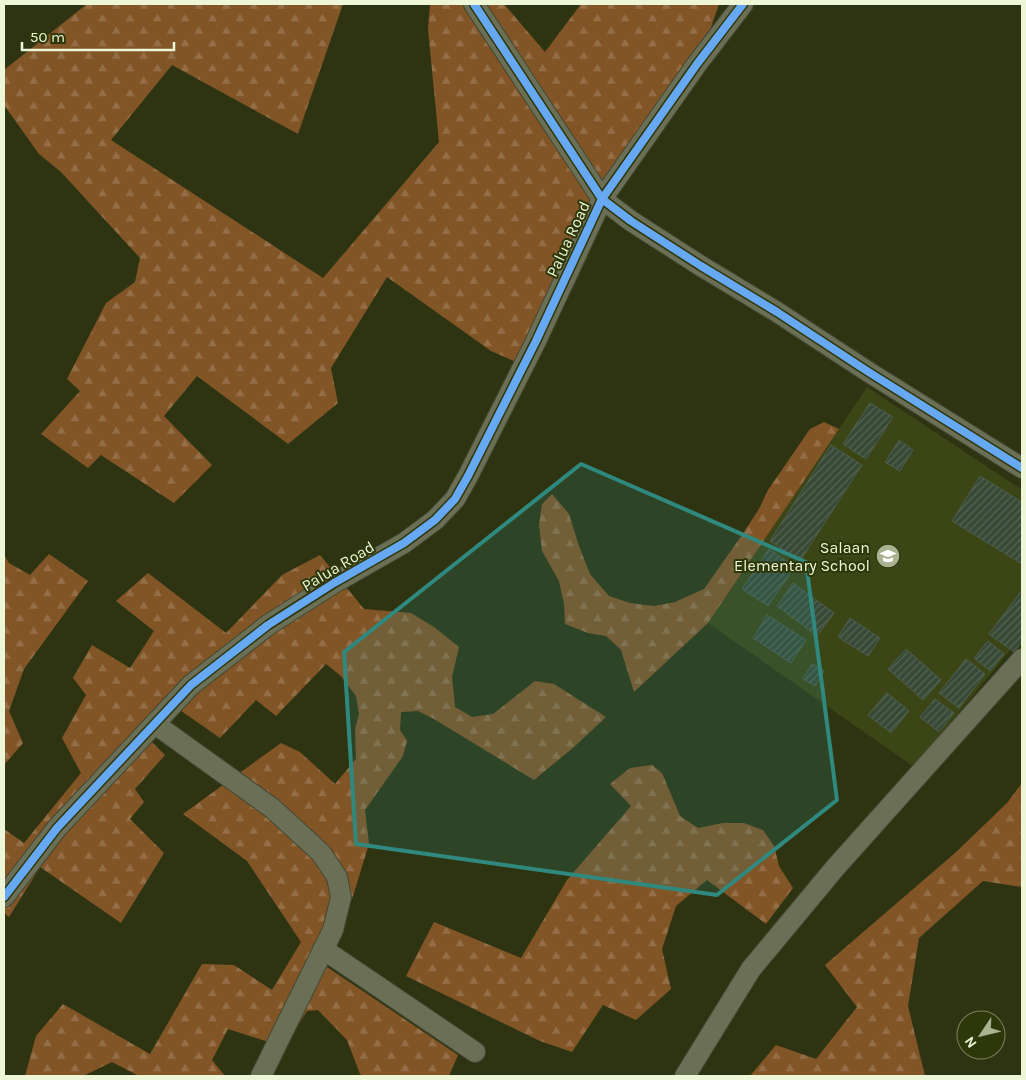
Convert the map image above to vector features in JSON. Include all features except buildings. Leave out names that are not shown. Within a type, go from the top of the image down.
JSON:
[{"type":"street","points":[[474,4],[602,199],[631,221],[1022,468]]},
{"type":"street","name":"Palua Road","points":[[4,897],[57,828],[192,685],[268,625],[334,583],[404,544],[435,520],[455,498],[514,385],[602,199],[697,64],[742,4]]},
{"type":"street","points":[[685,1076],[750,969],[835,868],[1022,659]]},
{"type":"street","points":[[155,724],[272,808],[321,853],[337,877],[341,897],[332,930],[261,1076]]},
{"type":"street","points":[[323,950],[475,1052]]},
{"type":"highlighted area","points":[[581,464],[806,562],[837,800],[717,895],[356,844],[344,652]]},
{"type":"shaded area","name":"Salaan Elementary School","points":[[867,387],[1022,490],[1022,636],[914,767],[708,623]]},
{"type":"green space","points":[[87,4],[343,4],[298,134],[172,65],[111,140],[323,278],[439,142],[428,29],[430,4],[504,4],[545,52],[581,4],[719,4],[688,95],[626,177],[572,290],[514,361],[491,351],[387,277],[331,368],[338,403],[288,444],[197,376],[164,416],[212,465],[174,503],[101,455],[88,468],[41,434],[80,391],[67,379],[106,303],[135,282],[140,258],[61,172],[39,154],[4,105],[4,70]]},
{"type":"green space","points":[[824,422],[839,429],[708,623],[634,692],[621,650],[606,636],[588,633],[565,624],[564,604],[559,581],[542,551],[539,525],[542,504],[552,494],[569,514],[590,574],[609,596],[630,603],[654,606],[675,602],[704,589],[742,535],[759,509],[768,490],[810,429]]},
{"type":"green space","points":[[49,554],[88,581],[24,669],[9,711],[23,743],[4,765],[4,555],[9,563],[30,575]]},
{"type":"green space","points":[[320,555],[364,609],[411,613],[434,627],[459,647],[452,677],[455,707],[472,717],[493,714],[535,681],[554,684],[606,717],[574,747],[534,780],[434,719],[418,711],[401,712],[400,730],[407,741],[403,756],[365,810],[369,844],[353,896],[327,967],[458,1055],[449,1076],[364,1076],[360,1074],[347,1040],[318,1010],[307,1011],[284,1047],[228,1029],[212,1060],[225,1076],[139,1076],[112,1062],[83,1076],[25,1076],[36,1036],[63,1004],[150,1054],[202,964],[234,965],[272,990],[301,942],[247,861],[183,814],[281,743],[300,752],[335,784],[356,759],[355,729],[359,714],[356,696],[341,676],[326,664],[276,716],[256,700],[220,738],[180,710],[152,742],[165,755],[135,789],[144,802],[130,819],[164,853],[121,923],[40,867],[9,917],[4,913],[4,829],[24,843],[81,773],[62,738],[86,695],[73,678],[92,645],[130,668],[154,631],[116,601],[148,573],[226,633],[282,575]]},
{"type":"green space","points":[[652,765],[662,773],[680,816],[698,828],[723,823],[744,823],[763,830],[774,846],[779,866],[793,888],[766,924],[707,880],[676,906],[662,949],[671,989],[636,1020],[603,1005],[572,1052],[540,1041],[406,976],[434,922],[521,958],[567,880],[631,806],[610,784],[630,768]]},
{"type":"green space","points":[[1022,783],[1022,887],[983,881],[919,938],[908,1006],[925,1076],[750,1076],[776,1045],[816,1059],[857,1007],[825,965],[955,853],[1007,803]]},
{"type":"cycle path","points":[[474,4],[602,199],[631,221],[701,266],[777,312],[1022,468]]},
{"type":"cycle path","points":[[4,897],[57,828],[191,685],[268,625],[334,583],[404,543],[435,520],[455,499],[536,341],[602,199],[697,64],[743,4]]},
{"type":"place","name":"Salaan Elementary School","points":[[888,556]]}]
